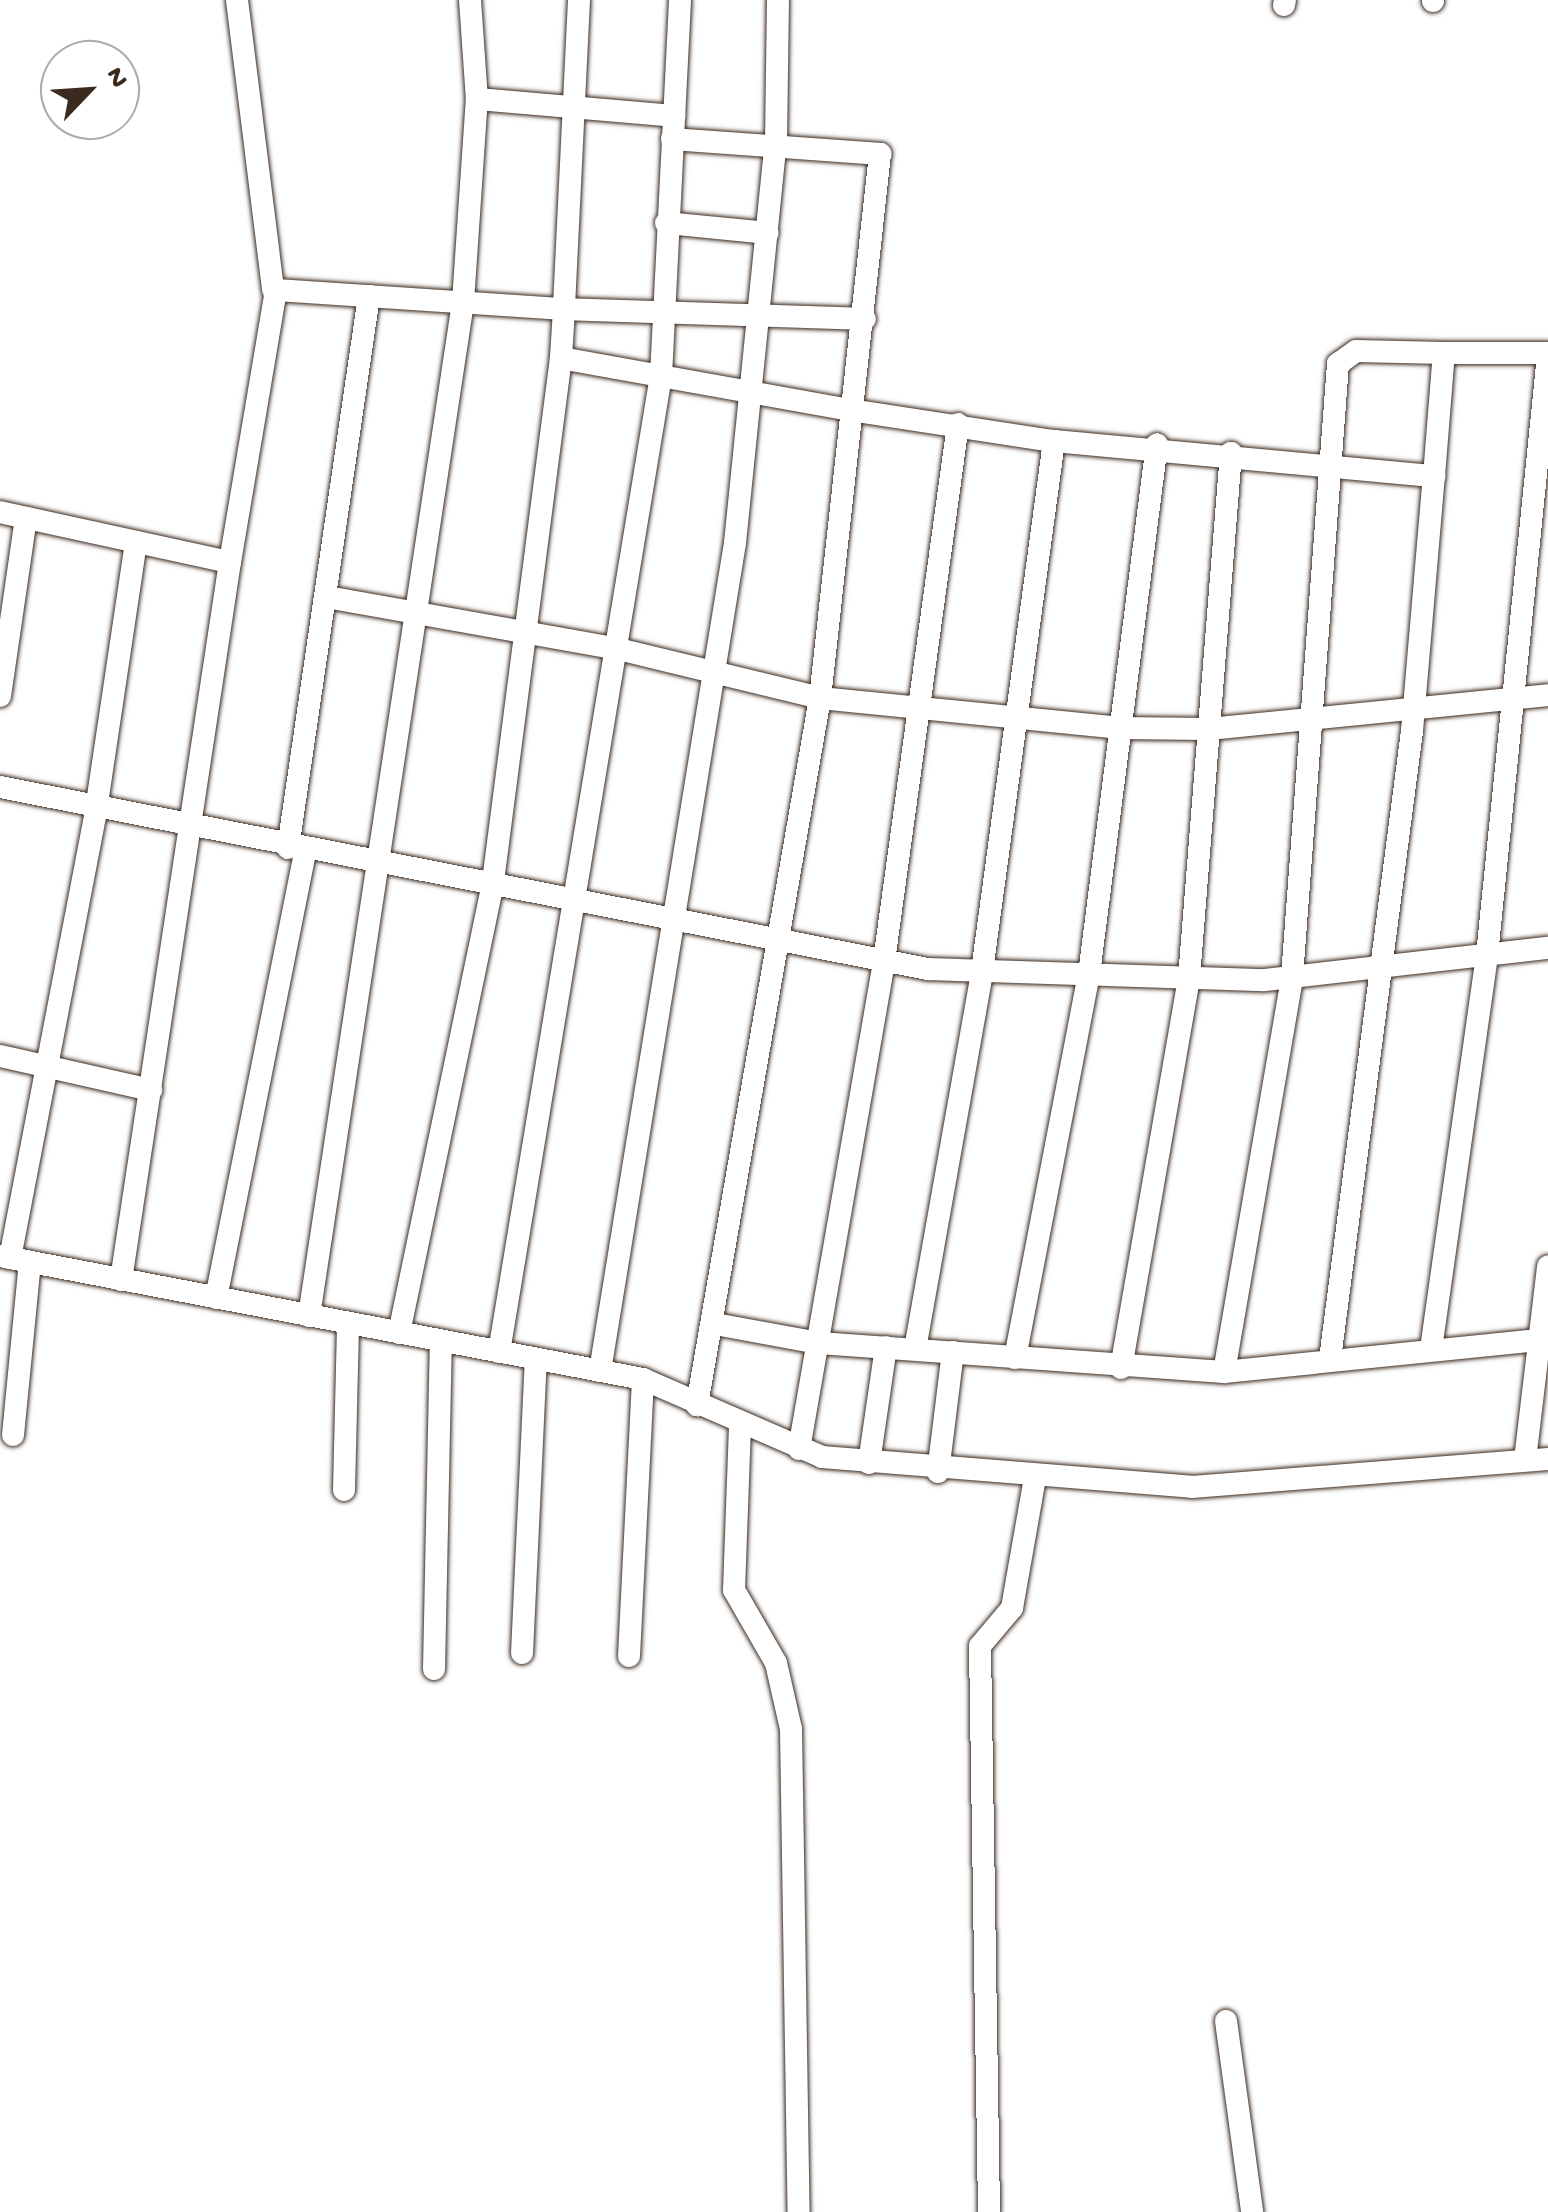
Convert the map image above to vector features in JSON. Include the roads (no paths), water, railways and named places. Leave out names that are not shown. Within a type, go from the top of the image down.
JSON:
[{"type":"street","points":[[121,1280],[272,290],[237,0]]},
{"type":"street","points":[[309,1316],[374,866],[417,618],[463,302],[477,99],[470,0]]},
{"type":"street","points":[[399,1333],[492,889],[560,358],[579,0]]},
{"type":"street","points":[[499,1352],[661,376],[680,0]]},
{"type":"street","points":[[600,1371],[678,924],[753,392],[776,142],[778,0]]},
{"type":"street","points":[[477,99],[573,104],[673,127],[880,154],[857,412],[820,698],[783,943],[716,1324],[697,1405]]},
{"type":"street","points":[[666,223],[768,233]]},
{"type":"street","points":[[272,290],[564,309],[865,319]]},
{"type":"street","points":[[216,1298],[296,850],[326,597],[369,296]]},
{"type":"street","points":[[1330,1360],[1414,710],[1444,353]]},
{"type":"street","points":[[1224,1372],[1292,978],[1327,464],[1342,356],[1548,354],[1486,955],[1431,1349]]},
{"type":"street","points":[[560,358],[857,412],[1054,441],[1158,444],[1434,476]]},
{"type":"street","points":[[799,1448],[884,961],[958,424]]},
{"type":"street","points":[[915,1349],[982,971],[1020,718],[1054,441]]},
{"type":"street","points":[[1015,1358],[1088,974],[1158,444]]},
{"type":"street","points":[[1121,1368],[1190,978],[1230,454]]},
{"type":"street","points":[[0,512],[230,562]]},
{"type":"street","points":[[0,696],[26,518]]},
{"type":"street","points":[[13,1435],[13,1259],[42,1062],[96,810],[136,542]]},
{"type":"street","points":[[326,597],[417,618],[618,649],[820,698],[1118,728],[1208,729],[1548,696]]},
{"type":"street","points":[[0,787],[192,830],[572,905],[884,961],[982,971],[1292,978],[1548,948]]},
{"type":"street","points":[[0,1056],[42,1062],[151,1090]]},
{"type":"street","points":[[13,1259],[643,1379],[740,1426],[799,1448],[870,1463],[938,1472],[1192,1487],[1536,1459],[1548,1266]]},
{"type":"street","points":[[344,1490],[348,1323]]},
{"type":"street","points":[[716,1324],[819,1343],[1121,1368],[1224,1372],[1543,1339]]},
{"type":"street","points":[[434,1669],[441,1341]]},
{"type":"street","points":[[870,1463],[886,1348]]},
{"type":"street","points":[[938,1472],[953,1352]]},
{"type":"street","points":[[522,1653],[536,1359]]},
{"type":"street","points":[[629,1656],[643,1379]]},
{"type":"street","points":[[740,1426],[734,1590],[776,1663],[791,1729],[799,2212]]},
{"type":"street","points":[[989,2212],[980,1646],[1012,1608],[1035,1478]]},
{"type":"street","points":[[1226,2021],[1252,2212]]}]
